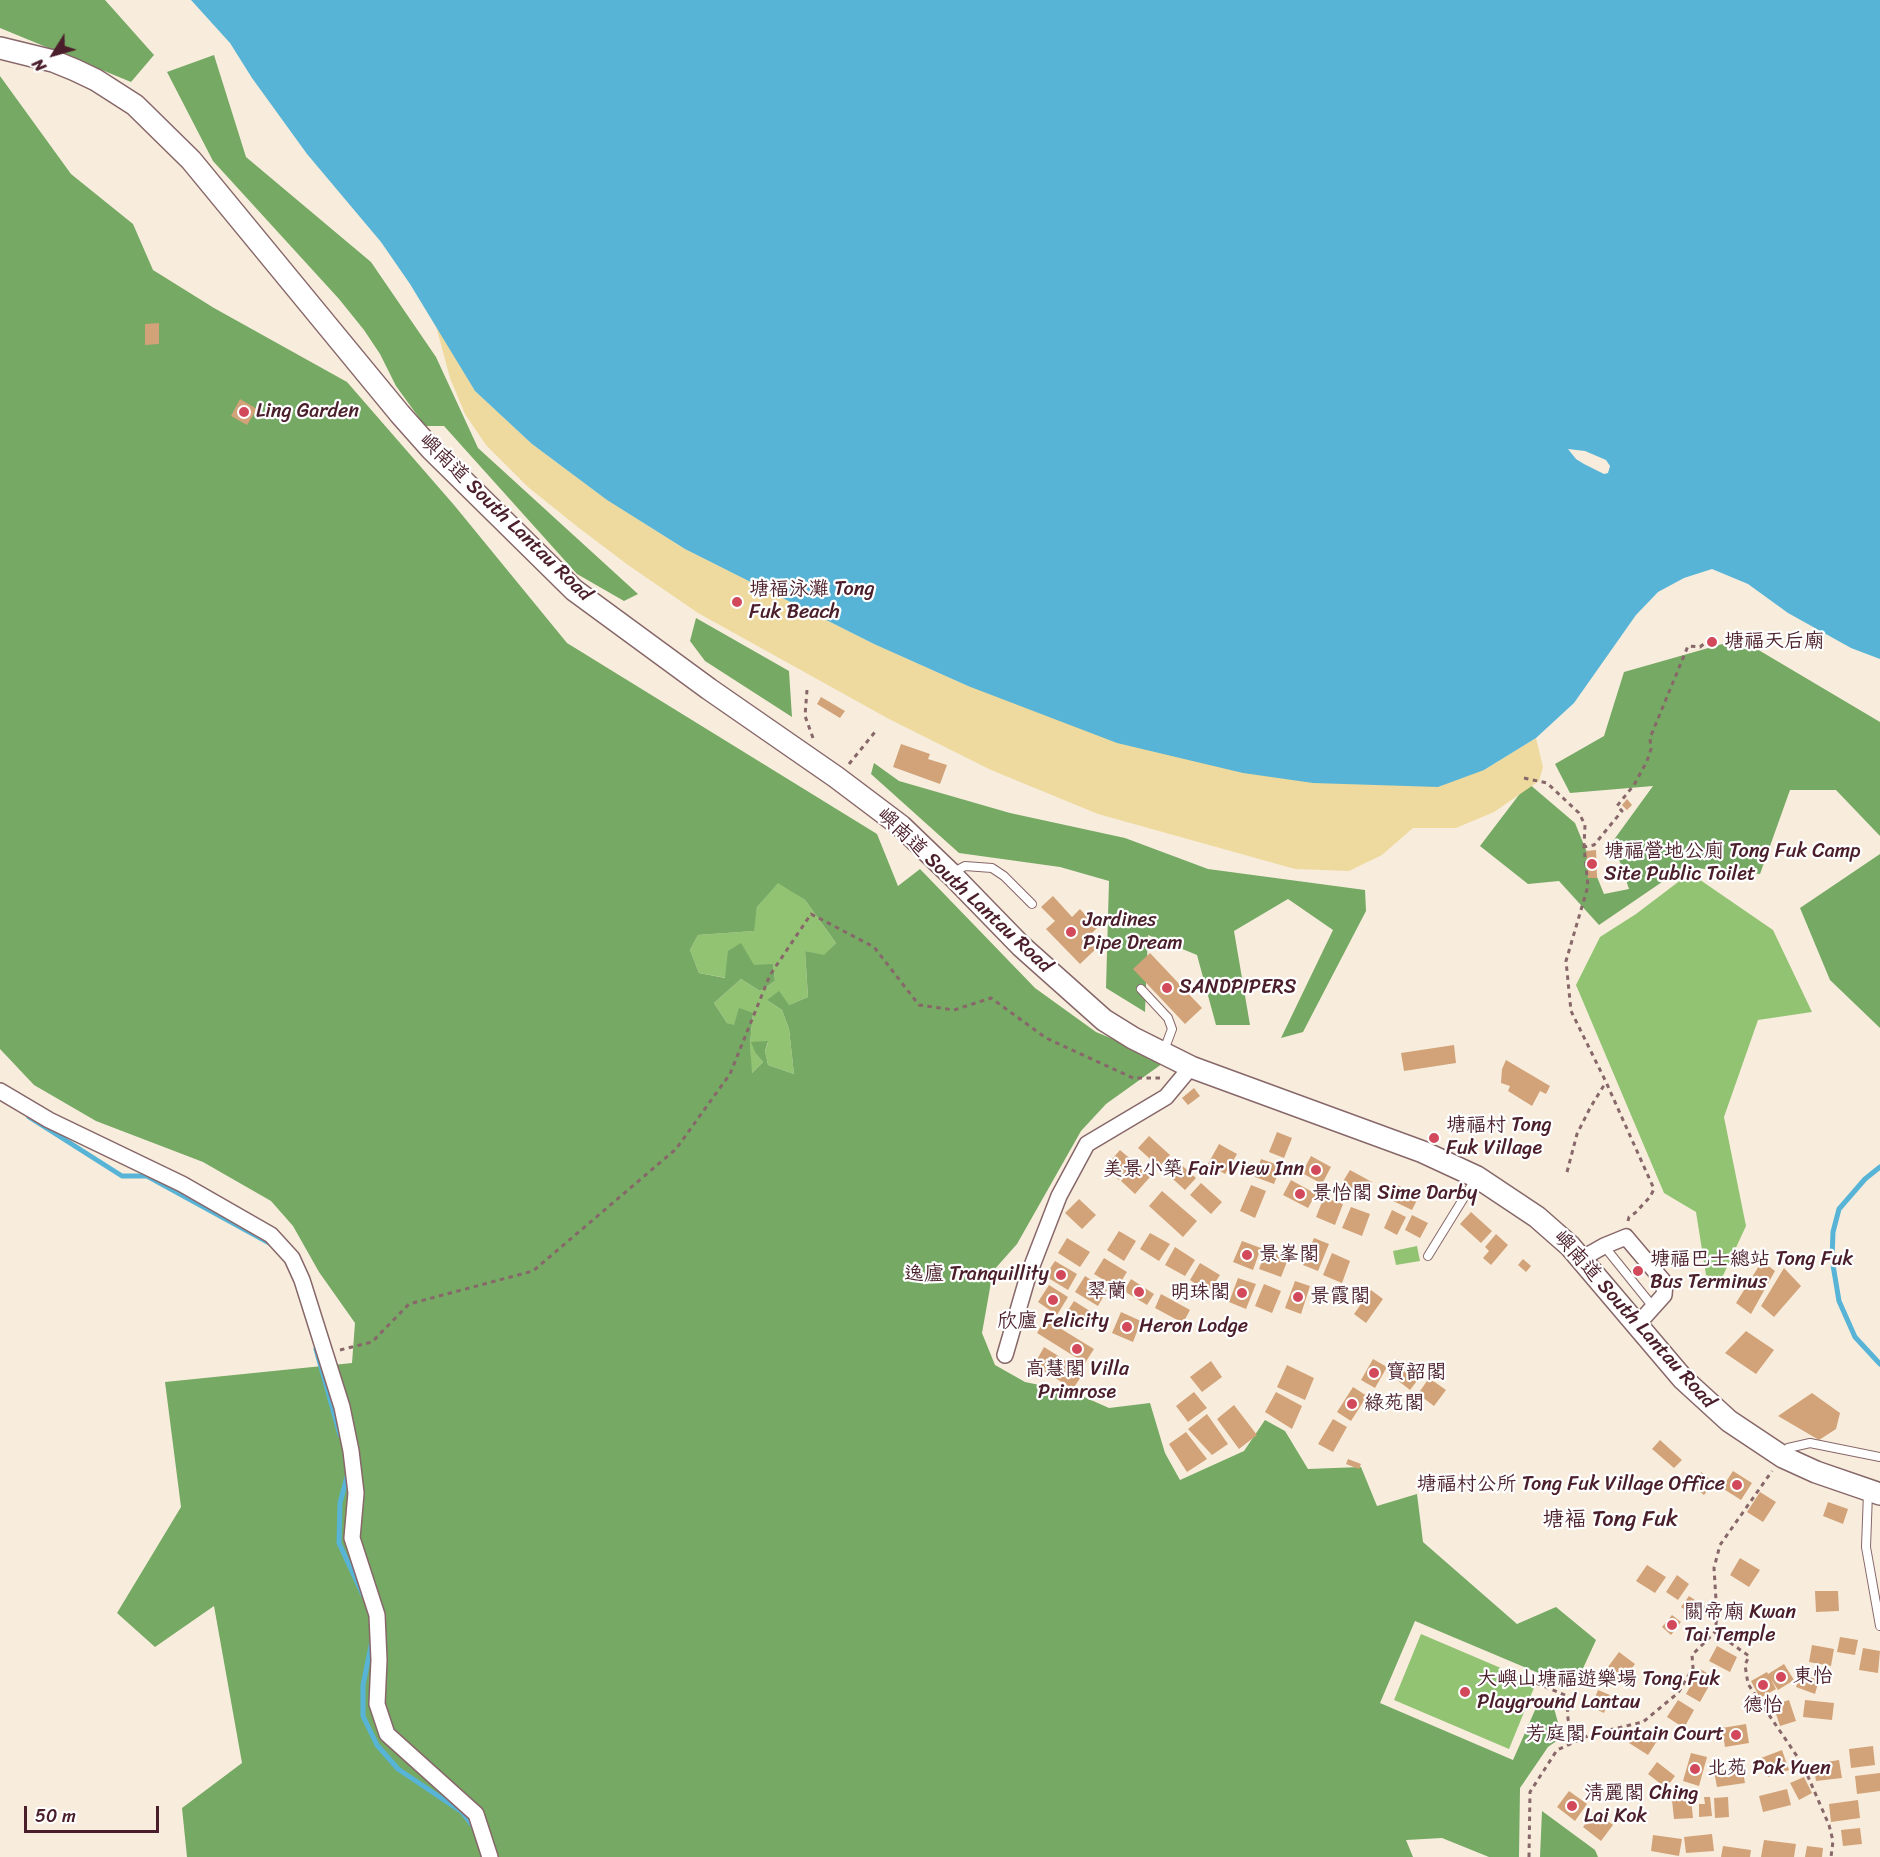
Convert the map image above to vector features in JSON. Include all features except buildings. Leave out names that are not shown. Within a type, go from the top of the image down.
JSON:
[{"type":"main road","name":"嶼南道 South Lantau Road","points":[[0,48],[53,61],[75,70],[96,80],[135,105],[191,160],[432,450],[574,590],[836,777],[900,826],[951,874],[1021,946],[1095,1012],[1133,1038],[1162,1054],[1187,1073],[1397,1142],[1447,1161],[1477,1177],[1537,1217],[1581,1258],[1683,1378],[1729,1421],[1783,1457],[1816,1472],[1874,1492]]},
{"type":"street","points":[[1005,1355],[1028,1276],[1059,1196],[1087,1144],[1166,1097],[1187,1073]]},
{"type":"street","points":[[0,1091],[49,1120],[182,1184],[271,1235],[292,1258],[302,1280],[342,1407],[351,1450],[356,1492],[352,1538],[377,1615],[379,1660],[377,1704],[387,1734],[476,1814],[489,1857]]},
{"type":"street","points":[[1581,1258],[1626,1238],[1665,1283],[1664,1295],[1637,1326]]},
{"type":"lane","points":[[951,874],[965,866],[992,868],[1004,876],[1032,904]]},
{"type":"lane","points":[[1141,989],[1168,1018],[1172,1029],[1162,1054]]},
{"type":"lane","points":[[1428,1256],[1477,1177]]},
{"type":"lane","points":[[1604,1246],[1654,1308]]},
{"type":"lane","points":[[1783,1457],[1788,1448],[1810,1443],[1880,1457]]},
{"type":"lane","points":[[1874,1492],[1866,1547],[1880,1626]]},
{"type":"path","points":[[1584,847],[1594,845],[1622,811],[1617,806],[1634,785],[1647,761],[1651,750],[1650,738],[1688,646],[1700,647],[1705,643]]},
{"type":"path","points":[[807,690],[805,716],[814,741]]},
{"type":"path","points":[[844,769],[875,732]]},
{"type":"path","points":[[1524,778],[1547,783],[1580,813],[1585,825],[1584,847],[1588,886],[1566,961],[1571,1011],[1654,1189],[1650,1197],[1629,1217],[1626,1238]]},
{"type":"path","points":[[324,1354],[372,1342],[409,1304],[533,1271],[676,1149],[730,1074],[770,975],[811,914],[874,947],[919,1005],[954,1010],[991,998],[1046,1038],[1133,1078],[1187,1073]]},
{"type":"path","points":[[1568,1172],[1577,1134],[1606,1082]]},
{"type":"path","points":[[1529,1857],[1530,1792],[1557,1750],[1592,1734],[1643,1722],[1678,1693],[1693,1668],[1692,1655],[1715,1632],[1717,1616],[1714,1568],[1720,1545],[1752,1497],[1783,1457]]},
{"type":"path","points":[[1715,1632],[1749,1656],[1745,1665],[1748,1684],[1803,1765],[1829,1826],[1833,1841],[1832,1857]]},
{"type":"path","points":[[1536,1683],[1568,1696],[1568,1719],[1574,1743]]},
{"type":"green space","points":[[0,0],[105,0],[154,55],[131,82],[0,28]]},
{"type":"green space","points":[[214,55],[246,157],[371,262],[436,357],[478,448],[638,594],[624,601],[577,574],[444,426],[425,426],[396,386],[380,354],[364,330],[339,299],[213,161],[167,72]]},
{"type":"green space","points":[[0,76],[71,174],[133,224],[153,270],[214,308],[347,382],[454,505],[567,643],[877,834],[898,886],[920,869],[1035,988],[1096,1032],[1166,1061],[1106,1104],[1081,1131],[1017,1244],[993,1271],[982,1333],[995,1365],[1025,1382],[1073,1392],[1109,1408],[1150,1403],[1165,1453],[1180,1480],[1244,1451],[1265,1420],[1285,1431],[1308,1469],[1361,1467],[1377,1506],[1417,1494],[1423,1542],[1517,1624],[1556,1607],[1596,1640],[1574,1688],[1415,1621],[1380,1703],[1513,1760],[1539,1701],[1552,1701],[1562,1737],[1548,1747],[1520,1788],[1519,1857],[1489,1857],[1442,1838],[1406,1840],[1413,1857],[187,1857],[182,1808],[242,1763],[214,1606],[155,1647],[117,1613],[181,1507],[165,1382],[352,1363],[355,1323],[319,1272],[293,1226],[271,1201],[203,1162],[96,1121],[34,1085],[0,1049]],"holes":[[[778,883],[805,900],[836,943],[824,955],[805,951],[808,997],[789,1005],[779,991],[767,1000],[782,1010],[789,1029],[794,1074],[768,1065],[765,1051],[768,1041],[751,1042],[756,1054],[763,1062],[752,1073],[750,1044],[753,1013],[739,1008],[734,1025],[727,1023],[714,1003],[741,979],[760,991],[775,981],[773,964],[754,965],[741,943],[728,951],[725,978],[699,973],[690,950],[698,935],[754,931],[757,907]]]},
{"type":"green space","points":[[696,618],[789,671],[792,717],[705,661],[690,641]]},
{"type":"green space","points":[[1740,639],[1880,722],[1880,836],[1836,790],[1790,790],[1760,874],[1684,867],[1599,925],[1559,881],[1528,884],[1480,846],[1528,783],[1575,823],[1604,894],[1629,889],[1613,841],[1653,786],[1570,793],[1555,764],[1604,736],[1624,672]]},
{"type":"green space","points":[[874,763],[899,781],[1010,813],[1125,838],[1208,869],[1365,890],[1366,911],[1303,1032],[1281,1038],[1333,930],[1288,899],[1234,931],[1250,1025],[1216,1025],[1197,955],[1148,935],[1145,1012],[1106,988],[1109,881],[1060,867],[959,853],[871,774]]},
{"type":"green space","points":[[1880,854],[1880,1028],[1830,980],[1800,908]]},
{"type":"green space","points":[[1690,873],[1773,930],[1812,1012],[1758,1020],[1724,1117],[1746,1226],[1721,1280],[1706,1275],[1696,1212],[1664,1193],[1576,985],[1600,937],[1636,914]]},
{"type":"green space","points":[[778,882],[805,900],[836,943],[824,956],[805,951],[808,997],[789,1005],[767,1000],[782,1010],[789,1029],[794,1074],[768,1065],[765,1051],[768,1042],[756,1054],[763,1062],[751,1074],[750,1044],[753,1013],[734,1026],[727,1023],[714,1003],[741,979],[760,991],[775,981],[773,964],[726,978],[699,973],[690,950],[698,935],[753,931],[757,907]]},
{"type":"green space","points":[[1417,1246],[1420,1261],[1396,1265],[1393,1251]]},
{"type":"green space","name":"大嶼山塘福遊樂場 Tong Fuk Playground Lantau","points":[[1421,1634],[1536,1683],[1509,1749],[1394,1700]]},
{"type":"green space","points":[[1542,1811],[1595,1850],[1598,1857],[1540,1857]]},
{"type":"sand","name":"塘褔泳灘 Tong Fuk Beach","points":[[436,326],[475,391],[532,444],[607,500],[685,549],[874,644],[968,686],[1484,770],[1536,738],[1543,767],[1539,781],[1494,812],[1456,828],[1413,828],[1382,855],[1349,871],[1295,869],[1098,814],[991,770],[889,719],[698,613],[579,528],[528,487],[486,445],[465,414],[450,378]]},
{"type":"water","points":[[191,0],[1880,0],[1880,659],[1851,648],[1788,613],[1748,584],[1712,569],[1684,578],[1658,592],[1636,615],[1574,703],[1536,738],[1484,770],[1438,787],[1313,783],[1243,773],[1117,743],[968,686],[874,644],[685,549],[607,500],[532,444],[475,391],[410,284],[381,242],[307,154],[252,78],[230,43]],"holes":[[[1568,449],[1585,451],[1606,460],[1610,466],[1608,473],[1604,474],[1584,464],[1576,459]]]},
{"type":"waterway","points":[[29,1117],[122,1176],[147,1176],[273,1245]]},
{"type":"waterway","points":[[1880,1167],[1865,1179],[1839,1209],[1833,1232],[1832,1259],[1839,1301],[1855,1337],[1880,1364]]},
{"type":"waterway","points":[[316,1349],[340,1435]]},
{"type":"waterway","points":[[348,1473],[340,1503],[339,1543],[363,1595]]},
{"type":"waterway","points":[[372,1641],[363,1685],[363,1716],[377,1745],[398,1769],[462,1812],[476,1830]]},
{"type":"place","name":"Ling Garden","points":[[244,412]]},
{"type":"place","name":"塘褔泳灘 Tong Fuk Beach","points":[[737,602]]},
{"type":"place","name":"塘福天后廟","points":[[1712,642]]},
{"type":"place","name":"塘福營地公廁 Tong Fuk Camp Site Public Toilet","points":[[1592,864]]},
{"type":"place","name":"Jardines Pipe Dream","points":[[1071,932]]},
{"type":"place","name":"SANDPIPERS","points":[[1167,988]]},
{"type":"place","name":"塘福村 Tong Fuk Village","points":[[1434,1138]]},
{"type":"place","name":"美景小築 Fair View Inn","points":[[1316,1170]]},
{"type":"place","name":"景怡閣 Sime Darby","points":[[1300,1194]]},
{"type":"place","name":"景峯閣","points":[[1247,1255]]},
{"type":"place","name":"塘福巴士總站 Tong Fuk Bus Terminus","points":[[1638,1271]]},
{"type":"place","name":"逸廬 Tranquillity","points":[[1061,1275]]},
{"type":"place","name":"翠蘭","points":[[1139,1292]]},
{"type":"place","name":"明珠閣","points":[[1242,1293]]},
{"type":"place","name":"景霞閣","points":[[1298,1297]]},
{"type":"place","name":"欣廬 Felicity","points":[[1053,1300]]},
{"type":"place","name":"Heron Lodge","points":[[1127,1327]]},
{"type":"place","name":"高慧閣 Villa Primrose","points":[[1077,1349]]},
{"type":"place","name":"寶韶閣","points":[[1374,1373]]},
{"type":"place","name":"綠苑閣","points":[[1352,1404]]},
{"type":"place","name":"塘福村公所 Tong Fuk Village Office","points":[[1737,1485]]},
{"type":"place","name":"關帝廟 Kwan Tai Temple","points":[[1672,1625]]},
{"type":"place","name":"東怡","points":[[1781,1677]]},
{"type":"place","name":"德怡","points":[[1763,1685]]},
{"type":"place","name":"大嶼山塘福遊樂場 Tong Fuk Playground Lantau","points":[[1465,1692]]},
{"type":"place","name":"芳庭閣 Fountain Court","points":[[1736,1735]]},
{"type":"place","name":"北苑 Pak Yuen","points":[[1695,1769]]},
{"type":"place","name":"清麗閣 Ching Lai Kok","points":[[1572,1806]]},
{"type":"district","name":"塘褔 Tong Fuk","points":[[1610,1520]]}]
